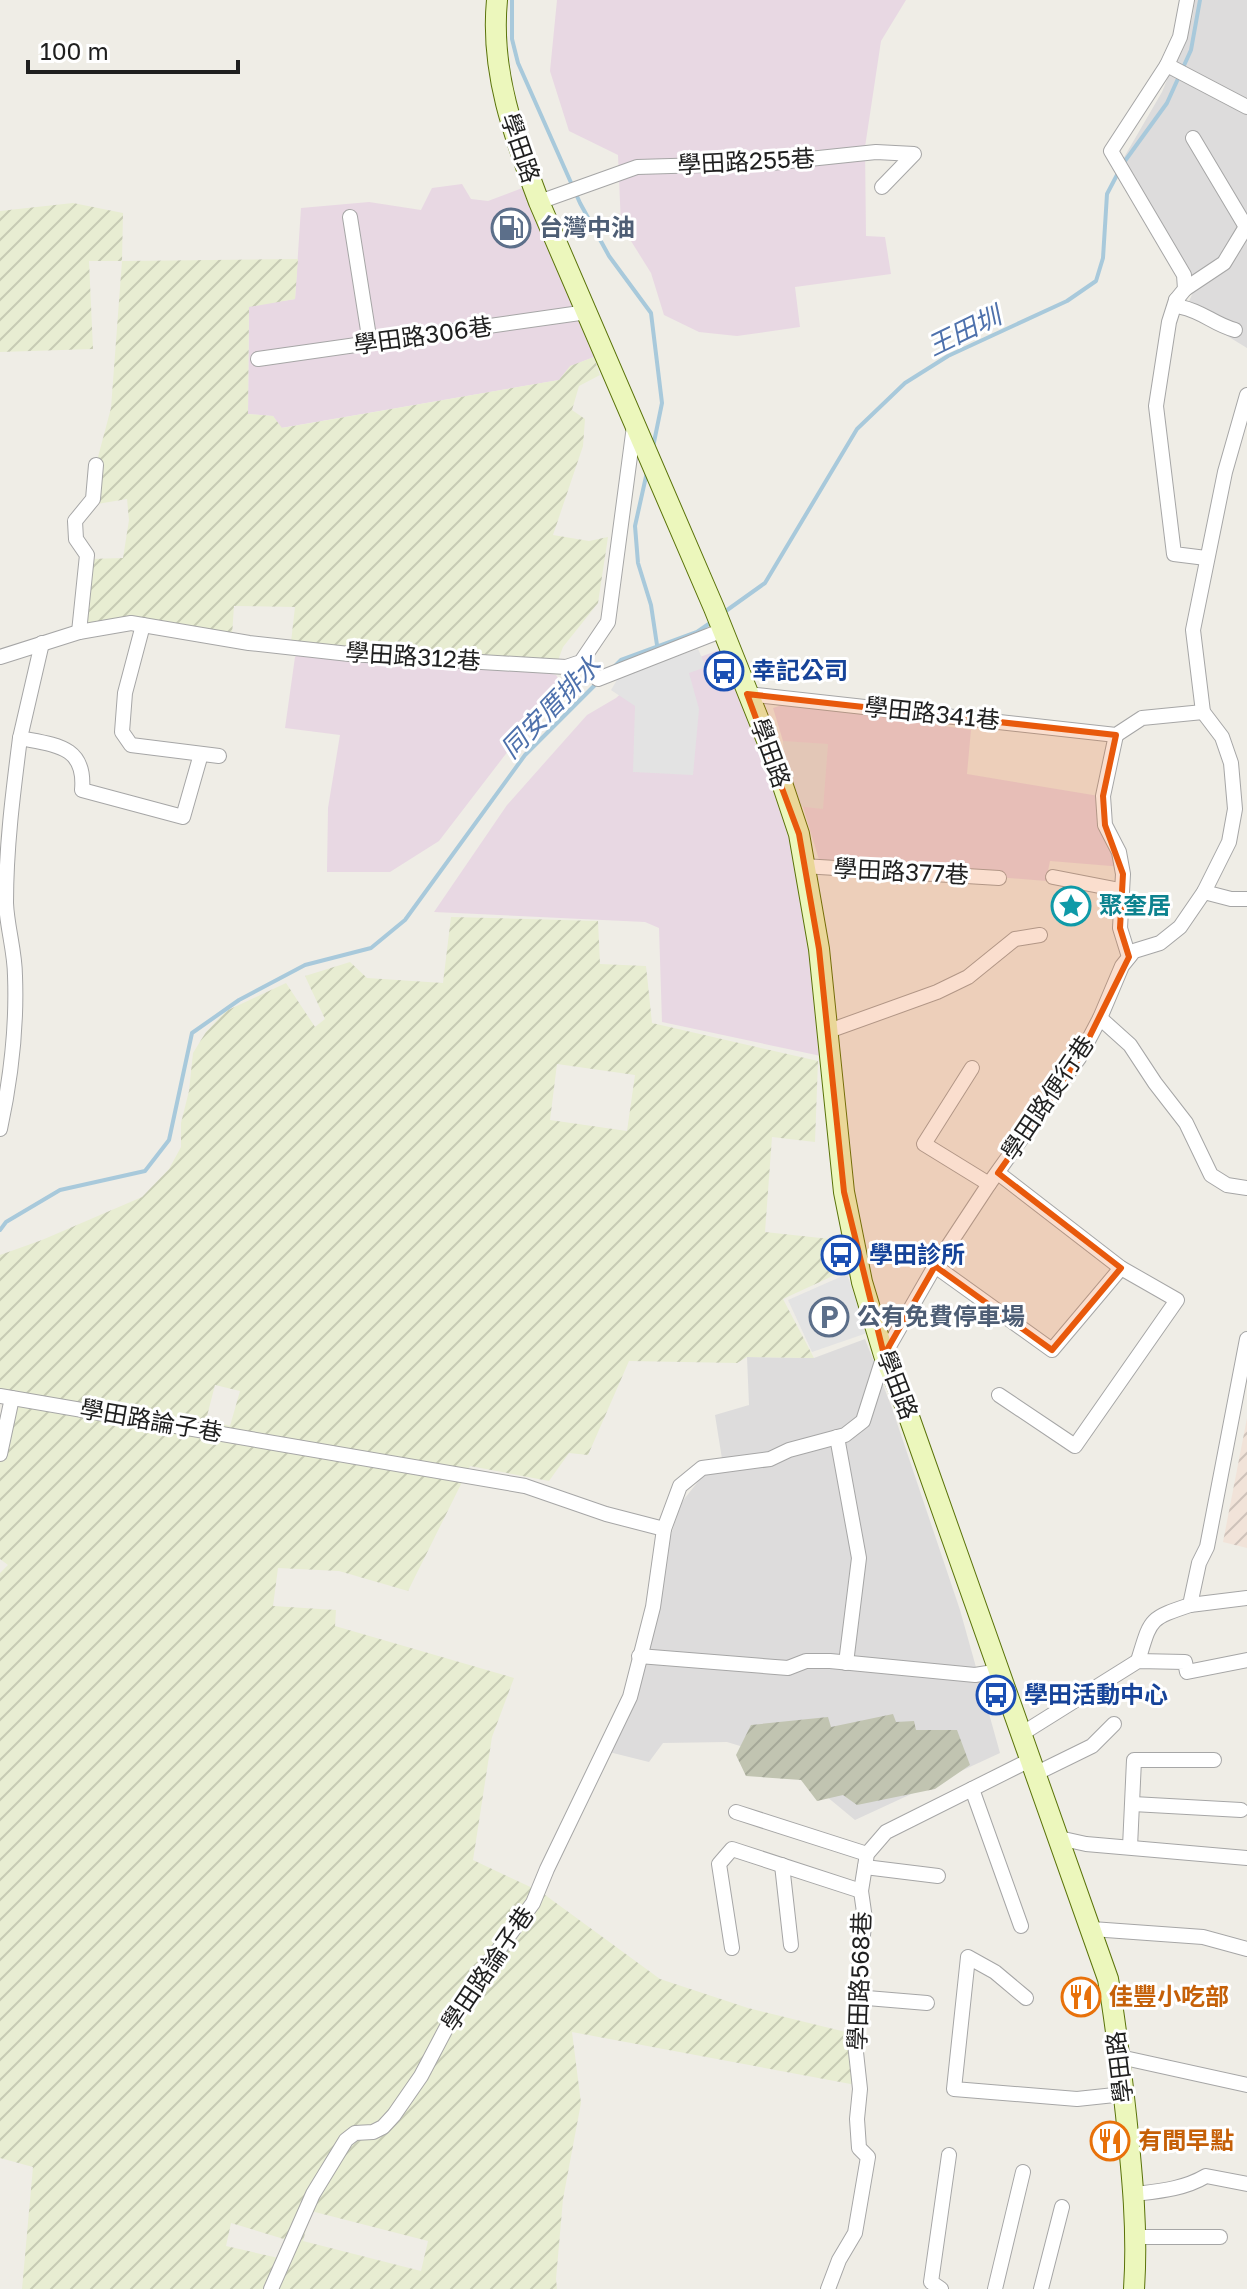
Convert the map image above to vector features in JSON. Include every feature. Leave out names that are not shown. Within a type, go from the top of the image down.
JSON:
[{"type":"main road","name":"學田路","points":[[497,0],[496,48],[506,108],[547,198],[587,312],[723,630],[772,753],[799,834],[819,949],[844,1192],[862,1282],[884,1355],[1023,1733],[1108,1979],[1135,2194],[1137,2237],[1134,2289]]},
{"type":"street","points":[[1187,0],[1180,37],[1167,65],[1111,151],[1184,275],[1159,376],[1156,406],[1174,554],[1206,558]]},
{"type":"street","points":[[1167,65],[1247,107]]},
{"type":"street","points":[[1181,295],[1224,263],[1246,226],[1193,138]]},
{"type":"street","name":"學田路255巷","points":[[547,198],[637,167],[771,163],[876,152],[914,154],[882,187]]},
{"type":"street","points":[[350,217],[370,343]]},
{"type":"street","points":[[1181,295],[1181,307],[1199,311],[1220,326],[1235,330]]},
{"type":"street","name":"學田路306巷","points":[[258,359],[587,312]]},
{"type":"street","points":[[1129,957],[1134,951],[1160,943],[1180,927],[1204,892],[1229,842],[1235,809],[1231,763],[1222,737],[1203,712],[1193,630],[1225,472],[1247,395]]},
{"type":"street","points":[[634,421],[608,622],[581,662],[598,679],[723,630]]},
{"type":"street","points":[[79,632],[87,555],[76,539],[75,521],[93,499],[96,465]]},
{"type":"street","name":"學田路312巷","points":[[0,657],[79,632],[131,623],[249,643],[349,654],[566,667],[581,662]]},
{"type":"street","points":[[143,625],[125,693],[122,732],[131,745],[219,756]]},
{"type":"street","points":[[0,1129],[15,1033],[15,975],[6,908],[7,840],[20,738],[42,643]]},
{"type":"street","name":"學田路341巷","points":[[747,694],[1116,735]]},
{"type":"street","points":[[1129,957],[1120,928],[1123,874],[1119,852],[1105,825],[1103,796],[1116,735],[1142,718],[1203,712]]},
{"type":"street","points":[[20,738],[58,745],[79,759],[84,773],[82,790],[183,817],[201,754]]},
{"type":"street","name":"學田路377巷","points":[[803,866],[999,878]]},
{"type":"street","points":[[1053,877],[1120,890]]},
{"type":"street","points":[[1204,892],[1231,899],[1247,899]]},
{"type":"street","points":[[826,1032],[937,992],[968,977],[1015,939],[1040,935]]},
{"type":"street","name":"學田路便行巷","points":[[884,1355],[935,1266],[1079,1058],[1129,957]]},
{"type":"street","points":[[1100,1018],[1130,1045],[1186,1123],[1211,1175],[1227,1185],[1247,1188]]},
{"type":"street","points":[[972,1068],[924,1144],[993,1179],[1121,1268],[1177,1300],[1075,1446],[999,1395]]},
{"type":"street","points":[[935,1266],[1052,1350],[1121,1268]]},
{"type":"street","points":[[1190,1605],[1199,1563],[1207,1547],[1247,1339]]},
{"type":"street","name":"學田路論子巷","points":[[271,2289],[313,2194],[346,2140],[355,2133],[373,2132],[383,2127],[394,2115],[421,2076],[460,2002],[533,1903],[630,1697],[653,1607],[664,1529],[680,1486],[702,1468],[770,1459],[789,1450],[845,1435],[863,1421],[884,1355]]},
{"type":"street","name":"學田路論子巷","points":[[0,1454],[6,1397],[525,1486],[606,1514],[664,1529]]},
{"type":"street","points":[[837,1437],[859,1558],[846,1663]]},
{"type":"street","points":[[1138,1661],[1148,1627],[1157,1617],[1190,1605],[1247,1598]]},
{"type":"street","points":[[639,1656],[788,1668],[806,1661],[975,1675],[1000,1671]]},
{"type":"street","points":[[1023,1733],[1138,1661],[1185,1662],[1187,1672],[1247,1660]]},
{"type":"street","points":[[866,1860],[886,1832],[972,1789],[1092,1746],[1114,1724]]},
{"type":"street","points":[[1130,1847],[1134,1760],[1214,1760]]},
{"type":"street","points":[[972,1789],[1021,1926]]},
{"type":"street","points":[[1133,1804],[1241,1810]]},
{"type":"street","points":[[736,1812],[866,1860],[938,1876]]},
{"type":"street","points":[[1059,1838],[1086,1844],[1247,1858]]},
{"type":"street","points":[[732,1948],[719,1864],[732,1849],[861,1891]]},
{"type":"street","name":"學田路568巷","points":[[828,2289],[839,2260],[855,2233],[868,2157],[859,2148],[857,2119],[860,2089],[855,2043],[855,1997],[865,1919],[861,1891],[866,1860]]},
{"type":"street","points":[[782,1865],[791,1945]]},
{"type":"street","points":[[1092,1929],[1203,1937],[1247,1949]]},
{"type":"street","points":[[1026,1998],[995,1972],[968,1957],[954,2089],[1077,2099],[1124,2094]]},
{"type":"street","points":[[855,1997],[927,2003]]},
{"type":"street","points":[[1120,2057],[1247,2085]]},
{"type":"street","points":[[936,2285],[949,2155]]},
{"type":"street","points":[[995,2289],[1023,2172]]},
{"type":"street","points":[[1135,2194],[1167,2191],[1193,2184],[1206,2176],[1247,2184]]},
{"type":"street","points":[[1041,2289],[1062,2207]]},
{"type":"street","points":[[1137,2237],[1220,2237]]},
{"type":"highlighted area","points":[[747,694],[1116,735],[1103,796],[1105,825],[1123,874],[1120,928],[1129,957],[1079,1058],[998,1173],[1121,1268],[1052,1350],[935,1266],[884,1355],[844,1192],[819,949],[799,834]]},
{"type":"shaded area","points":[[557,0],[906,0],[881,41],[865,147],[866,236],[885,237],[891,274],[795,287],[800,327],[737,336],[699,332],[664,315],[651,273],[621,225],[618,155],[569,131],[550,71]]},
{"type":"shaded area","points":[[1195,0],[1247,0],[1247,348],[1185,310],[1196,286],[1119,166],[1162,92],[1192,19]]},
{"type":"shaded area","points":[[462,184],[471,199],[488,201],[525,187],[594,345],[594,357],[571,366],[559,380],[281,428],[273,416],[248,414],[249,306],[295,299],[301,208],[369,202],[421,210],[432,188]]},
{"type":"shaded area","points":[[73,203],[123,213],[122,261],[89,261],[93,349],[0,352],[0,211]]},
{"type":"shaded area","points":[[298,259],[295,299],[249,307],[248,414],[273,416],[282,428],[559,380],[570,366],[594,357],[600,375],[579,386],[572,410],[585,419],[583,446],[553,535],[589,541],[608,537],[598,603],[563,647],[557,663],[291,642],[295,607],[234,606],[232,635],[89,626],[86,615],[90,559],[123,558],[129,520],[127,499],[85,506],[111,408],[122,261]]},
{"type":"shaded area","points":[[698,649],[706,667],[689,673],[699,709],[693,775],[633,772],[635,706],[611,690],[620,675]]},
{"type":"shaded area","points":[[719,650],[776,774],[795,865],[821,1026],[821,1056],[662,1022],[659,928],[645,922],[434,912],[507,805],[587,715],[616,698],[635,681]]},
{"type":"shaded area","points":[[301,652],[534,670],[556,675],[561,682],[439,841],[390,872],[327,872],[328,808],[340,735],[285,728],[295,657]]},
{"type":"shaded area","points":[[788,703],[971,730],[967,774],[1105,797],[1123,867],[1050,861],[1046,881],[820,863],[773,708]]},
{"type":"shaded area","points":[[783,741],[828,744],[823,809],[797,806],[784,758]]},
{"type":"shaded area","points":[[451,917],[598,921],[600,964],[646,966],[652,1023],[818,1061],[815,1142],[772,1137],[765,1232],[830,1239],[837,1274],[783,1299],[814,1358],[747,1357],[737,1363],[629,1361],[588,1455],[569,1453],[549,1481],[470,1466],[408,1591],[339,1571],[278,1568],[273,1606],[336,1610],[335,1626],[514,1678],[492,1737],[473,1860],[541,1892],[660,1979],[748,2008],[854,2034],[856,2085],[572,2032],[581,2103],[563,2199],[557,2289],[22,2289],[33,2167],[0,2158],[0,1573],[8,1565],[0,1559],[0,1441],[3,1441],[5,1391],[0,1389],[0,1255],[142,1197],[169,1169],[181,1147],[181,1123],[189,1091],[193,1053],[206,1032],[226,1011],[286,983],[315,1027],[325,1019],[305,976],[350,962],[367,978],[443,983]],"holes":[[[557,1064],[635,1075],[627,1131],[550,1120]],[[215,1385],[240,1391],[230,1426],[206,1420]],[[311,2211],[428,2241],[421,2271],[303,2241]],[[231,2223],[287,2240],[283,2259],[226,2246]]]},
{"type":"shaded area","name":"公有免費停車場","points":[[847,1274],[867,1333],[812,1352],[788,1300]]},
{"type":"shaded area","points":[[865,1339],[892,1408],[960,1610],[1000,1753],[855,1820],[780,1758],[727,1742],[663,1743],[649,1762],[601,1750],[634,1691],[651,1598],[681,1503],[708,1469],[723,1465],[715,1415],[749,1405],[747,1357],[814,1358]]},
{"type":"shaded area","points":[[1247,1418],[1247,1548],[1223,1542]]},
{"type":"shaded area","points":[[893,1714],[896,1722],[914,1721],[916,1730],[957,1730],[970,1765],[935,1789],[857,1805],[843,1795],[817,1801],[801,1780],[746,1776],[736,1755],[751,1725],[828,1717],[831,1727]]},
{"type":"waterway","name":"同安厝排水","points":[[512,0],[512,39],[518,63],[580,203],[609,256],[651,313],[662,403],[653,447]]},
{"type":"waterway","name":"王田圳","points":[[1122,165],[1167,103],[1191,50],[1200,0]]},
{"type":"waterway","name":"王田圳","points":[[723,613],[765,583],[857,429],[905,383],[948,356],[1067,301],[1096,281],[1103,258],[1107,194],[1118,173]]},
{"type":"waterway","name":"同安厝排水","points":[[647,472],[635,526],[638,563],[651,605],[657,645]]},
{"type":"waterway","name":"王田圳","points":[[613,668],[621,660],[697,632],[713,621]]},
{"type":"waterway","name":"同安厝排水","points":[[0,1230],[6,1222],[60,1190],[145,1171],[169,1140],[192,1033],[239,1000],[305,965],[371,948],[405,920],[525,755],[598,682]]},
{"type":"place","name":"台灣中油","points":[[511,228]]},
{"type":"place","name":"幸記公司","points":[[724,671]]},
{"type":"place","name":"聚奎居","points":[[1071,906]]},
{"type":"place","name":"學田診所","points":[[841,1255]]},
{"type":"place","name":"公有免費停車場","points":[[829,1317]]},
{"type":"place","name":"學田活動中心","points":[[996,1695]]},
{"type":"place","name":"佳豐小吃部","points":[[1081,1997]]},
{"type":"place","name":"有間早點","points":[[1110,2141]]}]
